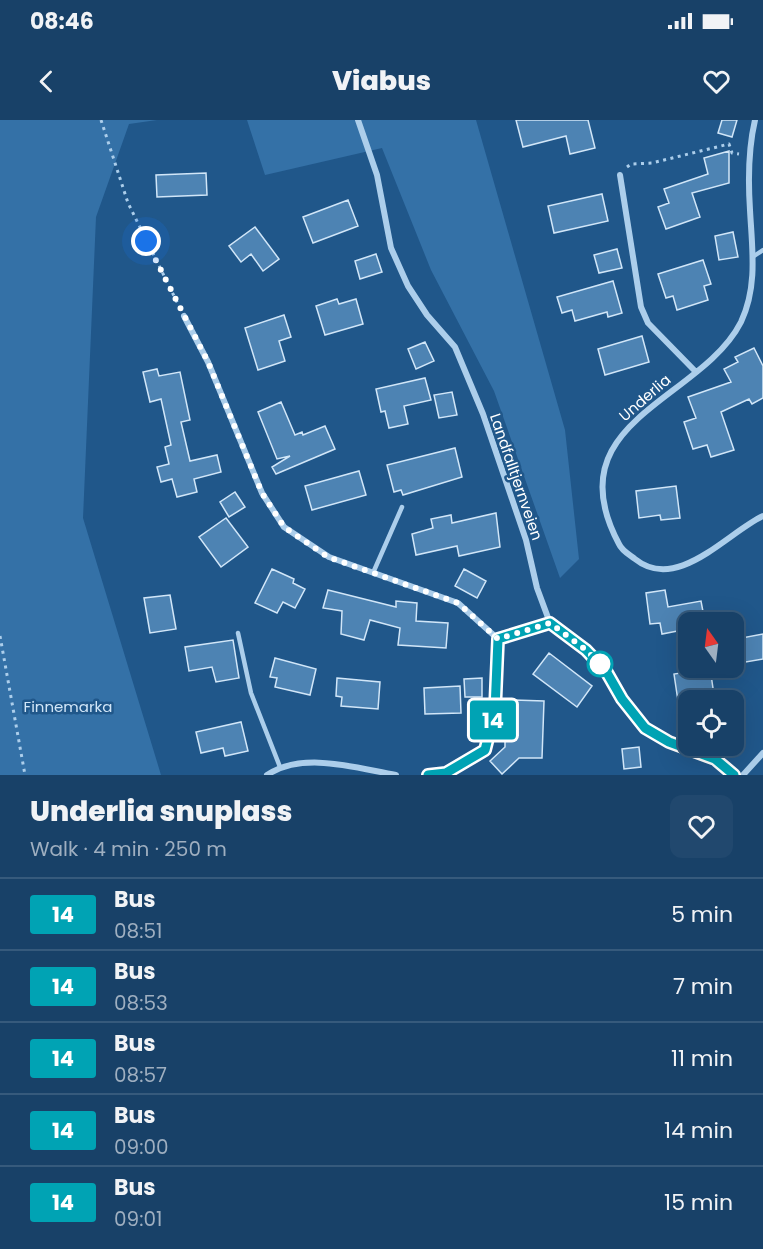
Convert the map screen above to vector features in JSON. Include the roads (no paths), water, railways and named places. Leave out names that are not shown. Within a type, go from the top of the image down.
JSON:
[{"type":"street","name":"Landfalltjernveien","points":[[358,120],[377,175],[391,248],[408,286],[427,315],[455,347],[483,414],[526,540],[537,588],[550,623]]},
{"type":"street","name":"Underlia","points":[[754,120],[748,169],[753,256],[750,296],[740,323],[721,348],[695,372],[648,408],[621,436],[605,469],[602,496],[608,522],[621,548],[645,567],[673,569],[699,558],[763,516]]},
{"type":"street","points":[[620,175],[641,307],[648,323],[695,372]]},
{"type":"street","points":[[184,316],[208,362],[262,493],[284,527],[328,557],[458,603],[498,639]]},
{"type":"street","points":[[498,639],[550,623],[586,650],[606,671],[622,699],[645,728],[669,742],[715,759],[734,775]]},
{"type":"street","points":[[428,775],[446,773],[485,750],[495,710],[498,639]]},
{"type":"street","points":[[743,775],[763,753]]},
{"type":"street","points":[[267,775],[292,763],[333,764],[396,775]]},
{"type":"lane","points":[[753,256],[763,250]]},
{"type":"lane","points":[[373,573],[402,507]]},
{"type":"lane","points":[[238,633],[251,693],[280,767]]},
{"type":"park label","name":"Finnemarka","points":[[68,707]]}]
